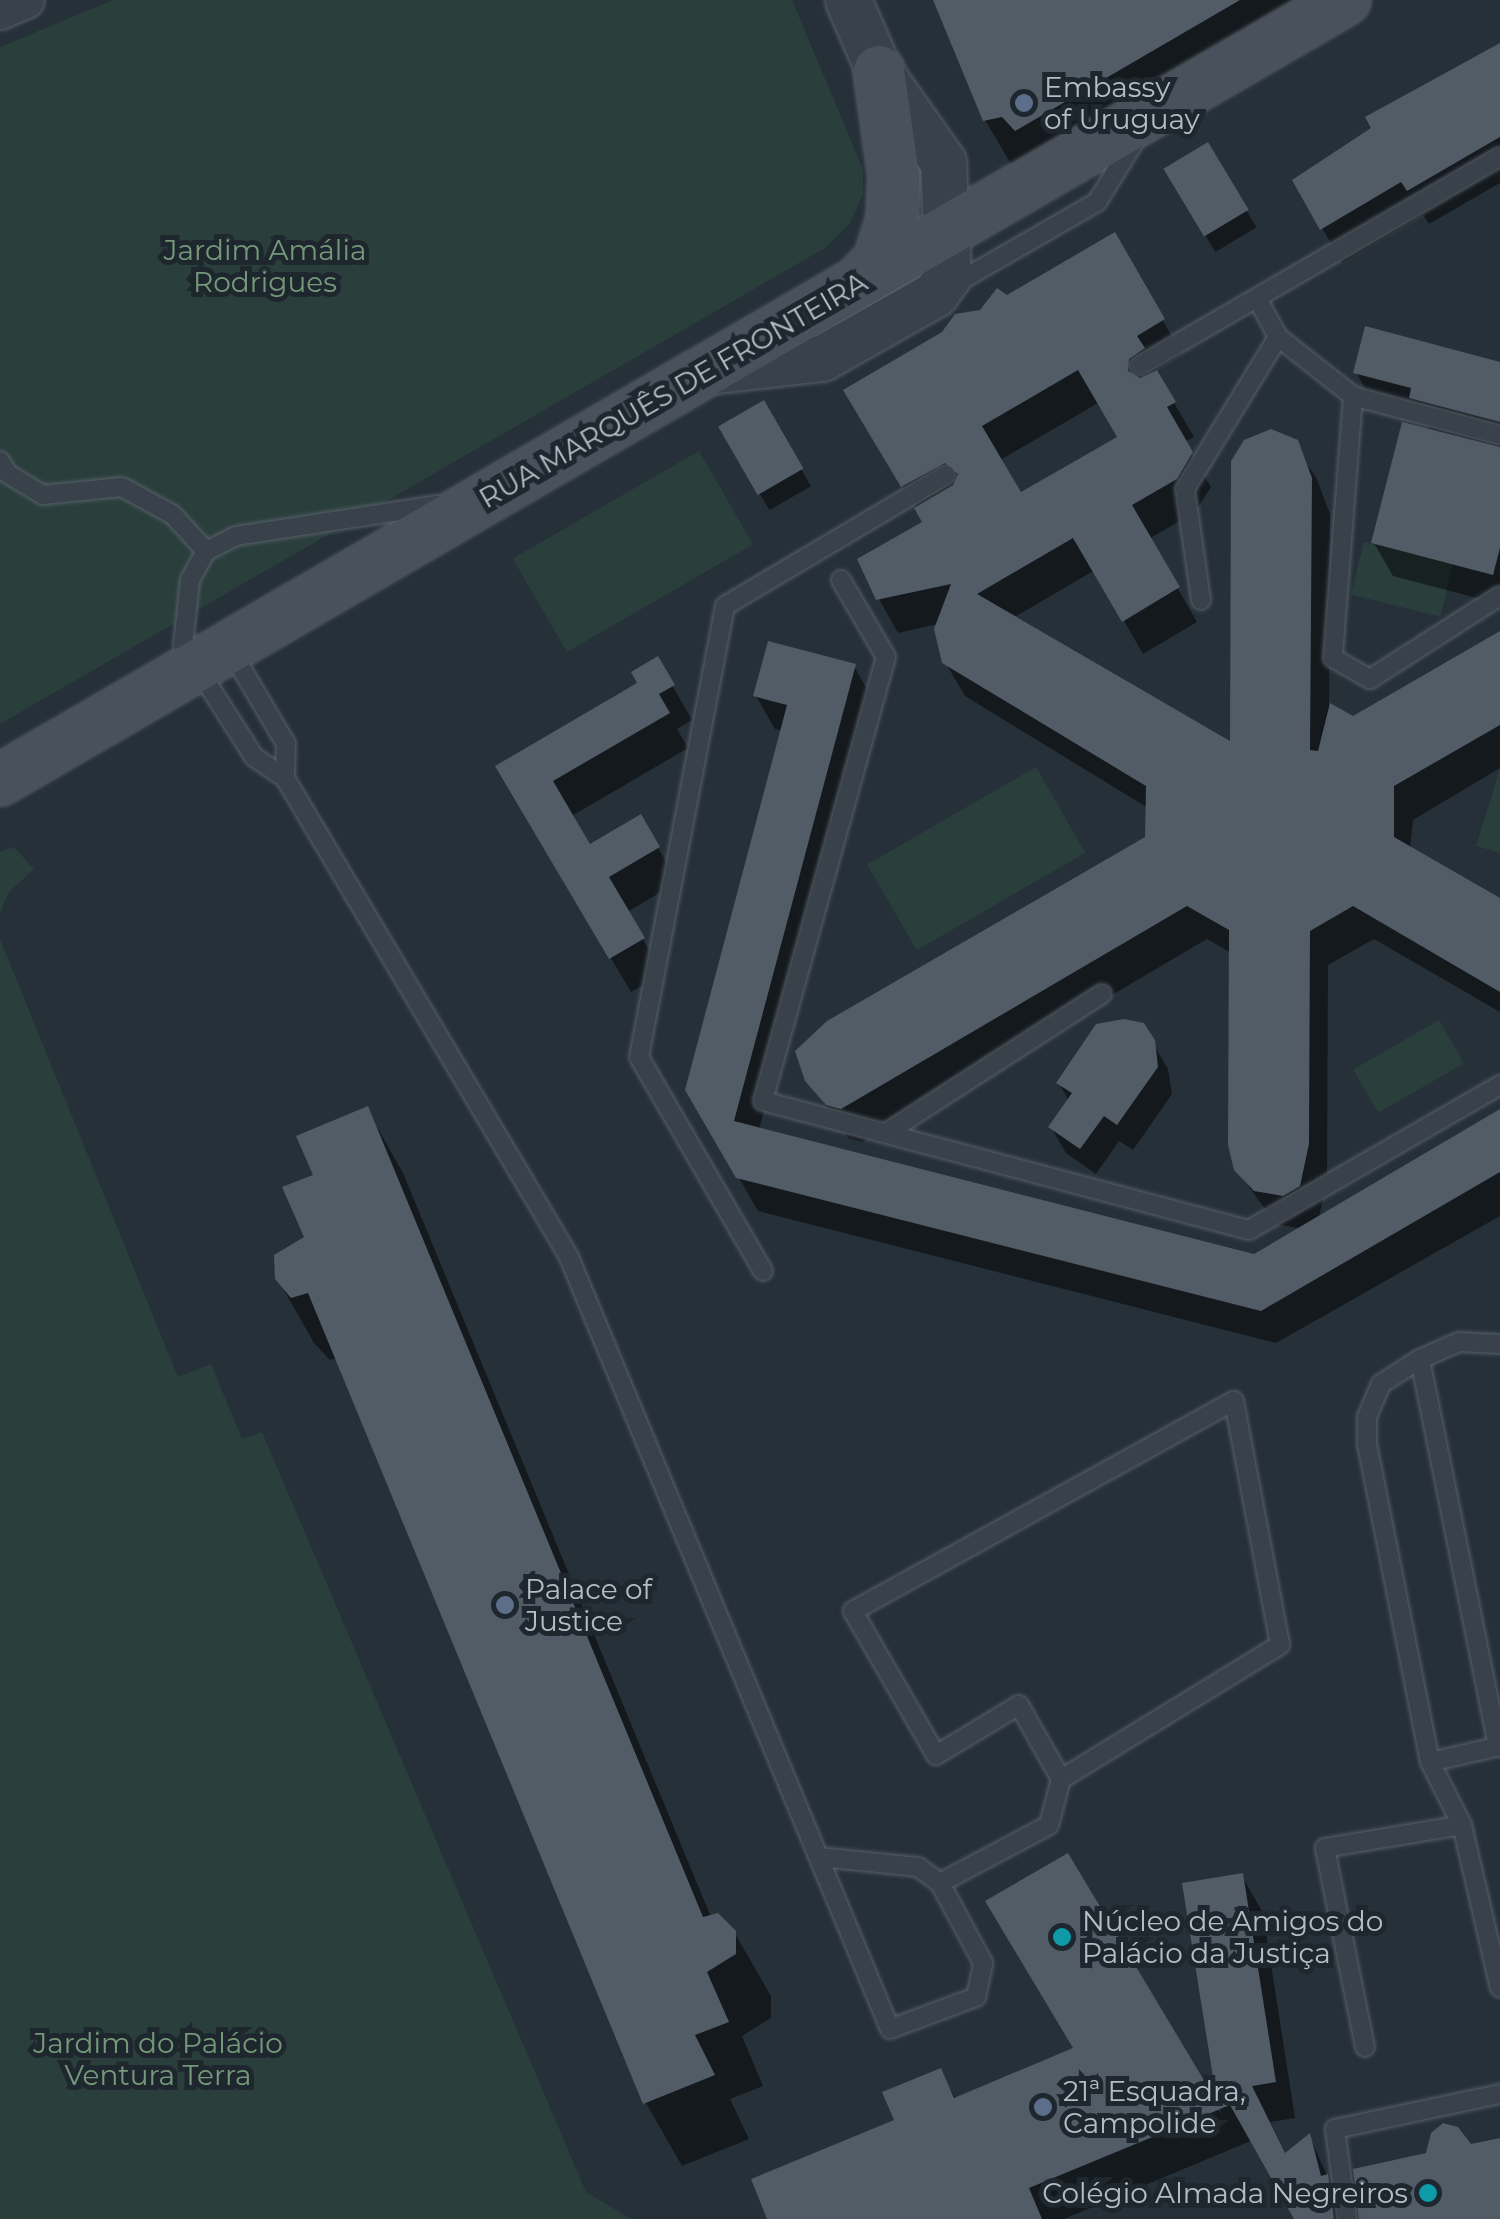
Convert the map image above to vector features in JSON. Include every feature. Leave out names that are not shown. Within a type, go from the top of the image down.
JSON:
[{"type":"main road","name":"RUA MARQUÊS DE FRONTEIRA","points":[[0,780],[860,280],[950,234],[1042,176],[1345,0]]},
{"type":"main road","points":[[860,280],[879,260],[892,219],[894,176],[878,71]]},
{"type":"street","points":[[0,11],[26,0]]},
{"type":"street","points":[[698,375],[736,364],[822,358],[925,301],[948,276],[946,174],[937,153],[878,71],[848,0]]},
{"type":"street","points":[[937,153],[996,183],[1042,176]]},
{"type":"lane","points":[[925,301],[1097,202],[1148,116]]},
{"type":"lane","points":[[1140,366],[1500,157]]},
{"type":"lane","points":[[1257,298],[1278,337],[1353,396],[1500,435]]},
{"type":"lane","points":[[1200,600],[1185,488],[1278,337]]},
{"type":"lane","points":[[1353,396],[1333,658],[1370,678],[1500,596]]},
{"type":"lane","points":[[0,460],[8,474],[43,495],[122,487],[173,515],[206,552]]},
{"type":"lane","points":[[763,1271],[639,1056],[726,606],[946,474]]},
{"type":"lane","points":[[284,778],[286,744],[213,657],[183,645],[181,626],[190,580],[206,552],[236,536],[416,510],[519,479]]},
{"type":"lane","points":[[841,580],[886,657],[763,1101],[1249,1230],[1500,1085]]},
{"type":"lane","points":[[213,657],[254,756],[284,778],[568,1255],[818,1857],[890,2030],[976,1997],[983,1963],[940,1882],[918,1867],[818,1857]]},
{"type":"lane","points":[[886,1133],[1102,994]]},
{"type":"lane","points":[[1496,1338],[1458,1342],[1420,1359],[1380,1384],[1368,1417],[1366,1444],[1430,1762],[1462,1825],[1500,1988]]},
{"type":"lane","points":[[1420,1359],[1499,1747],[1430,1762]]},
{"type":"lane","points":[[940,1882],[1049,1826],[1061,1780],[1280,1644],[1234,1401],[852,1612],[936,1756],[1019,1705],[1061,1780]]},
{"type":"lane","points":[[1366,2047],[1325,1848],[1462,1825]]},
{"type":"lane","points":[[1347,2219],[1334,2130],[1500,2094]]},
{"type":"green space","name":"Jardim Amália Rodrigues","points":[[113,0],[792,0],[863,169],[863,194],[850,223],[825,248],[0,724],[0,47]]},
{"type":"green space","points":[[699,451],[753,545],[567,652],[513,558]]},
{"type":"green space","points":[[1364,542],[1453,564],[1440,617],[1351,594]]},
{"type":"green space","points":[[1036,767],[1086,853],[917,950],[867,864]]},
{"type":"green space","points":[[1500,769],[1500,853],[1476,846]]},
{"type":"green space","points":[[14,847],[34,869],[8,893],[0,914],[0,852]]},
{"type":"green space","name":"Jardim do Palácio Ventura Terra","points":[[0,939],[178,1377],[211,1364],[242,1439],[262,1432],[586,2192],[631,2219],[0,2219]]},
{"type":"green space","points":[[1439,1020],[1464,1063],[1378,1113],[1353,1070]]},
{"type":"building","points":[[933,0],[1240,0],[1015,131],[1002,117],[983,121]]},
{"type":"building","points":[[1500,43],[1500,137],[1407,191],[1401,182],[1320,230],[1292,180],[1371,128],[1365,117]]},
{"type":"building","points":[[1208,142],[1249,210],[1204,236],[1163,169]]},
{"type":"building","points":[[1115,232],[1165,319],[1137,336],[1145,348],[1129,359],[1128,371],[1140,378],[1157,370],[1176,402],[1167,407],[1193,452],[1177,479],[1132,505],[1180,587],[1122,622],[1073,538],[977,594],[1230,741],[1231,461],[1244,440],[1271,429],[1298,440],[1312,478],[1310,750],[1318,751],[1330,703],[1353,716],[1500,631],[1500,725],[1394,786],[1394,837],[1500,898],[1500,992],[1353,906],[1310,931],[1309,1144],[1300,1186],[1283,1196],[1254,1191],[1234,1170],[1228,1145],[1229,930],[1187,906],[841,1109],[826,1105],[805,1081],[795,1051],[827,1021],[1145,837],[1146,786],[942,663],[934,629],[951,584],[876,600],[857,559],[922,522],[914,508],[953,485],[958,474],[945,463],[901,487],[843,390],[942,332],[955,314],[980,310],[997,288],[1007,295]],"holes":[[[1078,370],[1117,437],[1021,492],[982,426]]]},
{"type":"building","points":[[1365,326],[1500,362],[1500,422],[1409,398],[1411,388],[1353,373]]},
{"type":"building","points":[[764,400],[804,468],[758,495],[718,427]]},
{"type":"building","points":[[1402,422],[1500,447],[1500,548],[1493,575],[1371,543]]},
{"type":"building","points":[[768,641],[856,664],[734,1121],[1254,1254],[1500,1109],[1500,1172],[1261,1311],[736,1178],[685,1090],[787,705],[753,696]]},
{"type":"building","points":[[658,656],[675,685],[659,694],[670,713],[553,781],[590,844],[641,814],[660,847],[609,877],[645,938],[609,959],[495,766],[637,683],[631,672]]},
{"type":"building","points":[[1124,1019],[1144,1023],[1155,1040],[1158,1067],[1117,1125],[1104,1116],[1080,1149],[1048,1127],[1072,1093],[1056,1083],[1096,1024]]},
{"type":"building","name":"Palace of Justice","points":[[368,1106],[703,1917],[718,1913],[736,1931],[736,1954],[707,1972],[729,2022],[695,2035],[715,2075],[643,2104],[308,1293],[291,1298],[275,1279],[274,1255],[304,1237],[282,1187],[313,1175],[296,1136]]},
{"type":"building","points":[[1068,1853],[1217,2102],[1182,1883],[1243,1873],[1276,2082],[1252,2086],[1285,2153],[1310,2133],[1321,2176],[1328,2174],[1334,2219],[1294,2219],[1230,2105],[1029,2188],[1042,2219],[767,2219],[751,2179],[894,2120],[882,2092],[941,2068],[954,2098],[1073,2048],[985,1901]]},
{"type":"building","name":"Colégio Almada Negreiros","points":[[1443,2123],[1458,2127],[1471,2144],[1500,2138],[1500,2219],[1359,2219],[1353,2169],[1426,2153],[1431,2133]]},
{"type":"place","name":"Embassy of Uruguay","points":[[1024,103]]},
{"type":"place","name":"Palace of Justice","points":[[505,1605]]},
{"type":"place","name":"Núcleo de Amigos do Palácio da Justiça","points":[[1062,1937]]},
{"type":"place","name":"21ª Esquadra, Campolide","points":[[1043,2107]]},
{"type":"place","name":"Colégio Almada Negreiros","points":[[1428,2193]]}]
